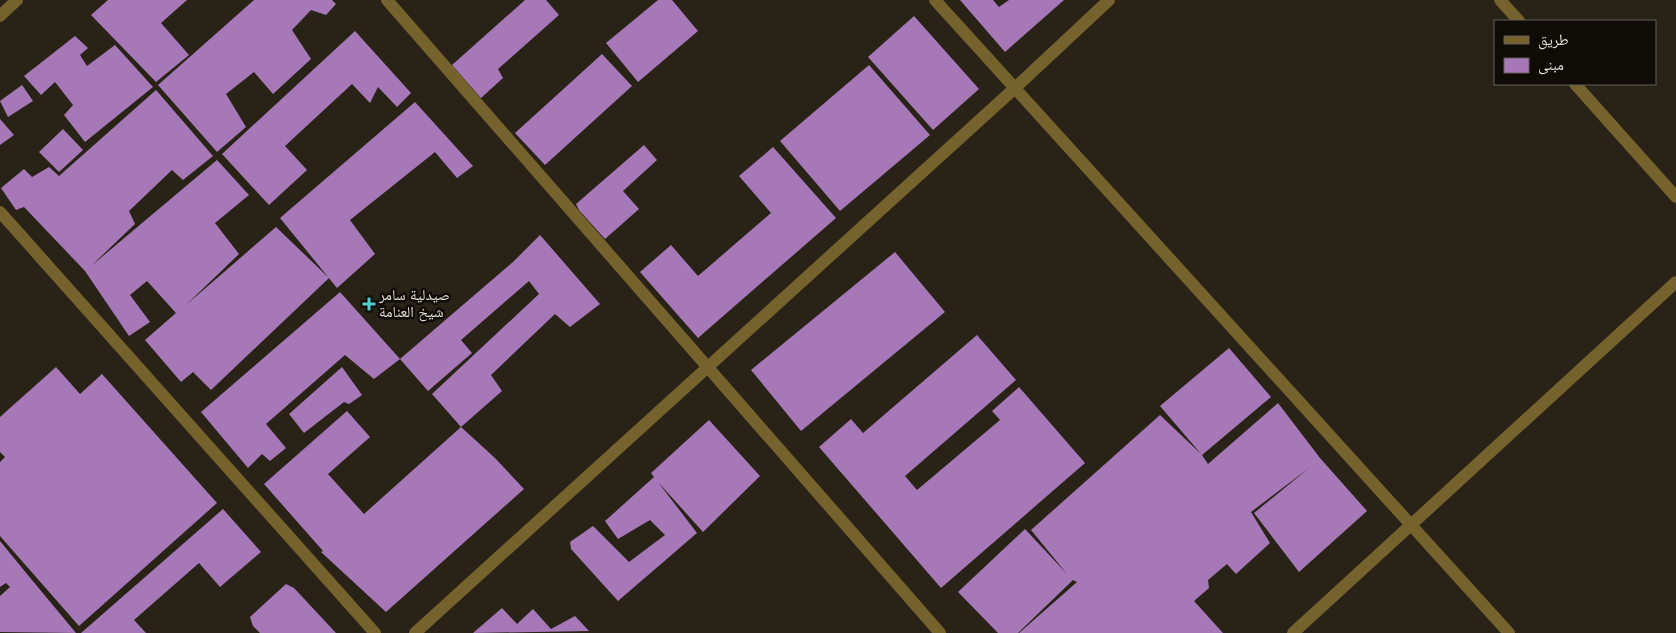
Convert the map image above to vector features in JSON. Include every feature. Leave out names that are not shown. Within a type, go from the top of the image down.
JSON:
[{"type":"street","points":[[0,16],[17,0]]},
{"type":"street","points":[[387,0],[940,633]]},
{"type":"street","points":[[935,0],[1509,633]]},
{"type":"street","points":[[415,633],[1015,88],[1109,0]]},
{"type":"street","points":[[1500,0],[1518,20]]},
{"type":"street","points":[[1576,85],[1676,197]]},
{"type":"street","points":[[0,212],[375,633]]},
{"type":"street","points":[[1293,633],[1676,282]]},
{"type":"building","points":[[108,0],[187,0],[161,23],[189,55],[156,82],[91,15]]},
{"type":"building","points":[[254,0],[332,0],[336,4],[326,15],[311,10],[292,30],[311,59],[273,94],[254,72],[226,94],[246,127],[217,152],[158,85]]},
{"type":"building","points":[[525,0],[546,0],[559,15],[498,69],[503,78],[481,98],[452,65]]},
{"type":"building","points":[[658,0],[672,0],[698,31],[638,82],[606,43]]},
{"type":"building","points":[[960,0],[993,0],[999,7],[1009,0],[1064,0],[1005,52]]},
{"type":"building","points":[[914,16],[979,89],[933,130],[868,57]]},
{"type":"building","points":[[355,31],[411,93],[397,107],[378,87],[370,103],[352,84],[285,146],[307,170],[269,205],[222,154]]},
{"type":"building","points":[[75,36],[88,48],[80,55],[87,66],[115,45],[153,87],[85,142],[64,115],[73,105],[55,82],[41,95],[24,76]]},
{"type":"building","points":[[602,54],[632,86],[545,165],[515,133]]},
{"type":"building","points":[[869,65],[930,135],[840,211],[780,141]]},
{"type":"building","points":[[22,85],[33,101],[8,117],[0,101]]},
{"type":"building","points":[[156,90],[213,156],[183,180],[172,170],[129,211],[135,224],[91,266],[217,160],[249,195],[215,223],[239,254],[186,305],[276,227],[329,278],[211,390],[193,372],[181,382],[145,340],[176,313],[147,281],[130,295],[150,322],[129,336],[85,271],[24,207],[16,210],[1,188],[24,169],[32,177],[49,167],[59,176]]},
{"type":"building","points":[[415,102],[473,166],[457,178],[435,152],[350,220],[375,254],[337,288],[280,218]]},
{"type":"building","points":[[0,119],[14,135],[0,145]]},
{"type":"building","points":[[63,129],[83,150],[59,172],[39,152]]},
{"type":"building","points":[[644,145],[657,160],[623,191],[639,209],[605,239],[579,210],[576,204]]},
{"type":"building","points":[[773,147],[836,218],[698,338],[640,272],[671,245],[698,276],[771,213],[739,176]]},
{"type":"building","points":[[540,235],[600,304],[570,327],[555,314],[491,375],[502,391],[461,427],[432,394],[539,294],[529,281],[461,340],[472,353],[428,391],[400,359],[513,262]]},
{"type":"building","points":[[895,252],[945,312],[801,431],[751,370]]},
{"type":"building","points":[[340,292],[400,359],[374,379],[345,355],[266,424],[286,448],[270,461],[262,454],[248,468],[201,412]]},
{"type":"building","points":[[977,335],[1016,380],[905,476],[917,490],[1000,420],[992,411],[1019,387],[1085,463],[941,588],[819,447],[851,419],[863,433]]},
{"type":"building","points":[[1229,348],[1271,397],[1202,455],[1208,464],[1278,403],[1320,458],[1367,511],[1299,572],[1254,513],[1309,468],[1251,512],[1270,543],[1236,574],[1227,564],[1208,580],[1209,588],[1194,601],[1223,633],[1019,633],[1077,582],[1073,580],[1018,633],[998,633],[958,592],[1025,529],[1067,574],[1031,530],[1160,415],[1201,454],[1160,406]]},
{"type":"building","points":[[56,367],[80,394],[102,374],[217,503],[79,626],[0,536],[0,462],[5,457],[0,452],[0,417]]},
{"type":"building","points":[[342,367],[362,395],[349,404],[344,402],[304,433],[289,414]]},
{"type":"building","points":[[347,411],[370,437],[328,474],[364,514],[461,427],[495,458],[524,489],[386,612],[321,552],[323,551],[264,484]]},
{"type":"building","points":[[709,420],[760,476],[703,532],[658,482],[697,533],[618,601],[571,549],[570,542],[593,526],[629,562],[665,535],[650,520],[618,539],[605,521],[654,477],[651,473]]},
{"type":"building","points":[[223,509],[261,552],[220,587],[199,563],[134,620],[146,633],[81,633]]},
{"type":"building","points":[[0,541],[76,633],[0,632],[0,596],[10,587],[6,583],[0,587]]},
{"type":"building","points":[[286,584],[294,588],[336,633],[260,633],[253,626],[250,617]]},
{"type":"building","points":[[502,608],[517,624],[533,609],[551,629],[575,616],[589,631],[473,633]]},
{"type":"place","name":"صيدلية سامر شيخ العنامة","points":[[369,304]]}]
